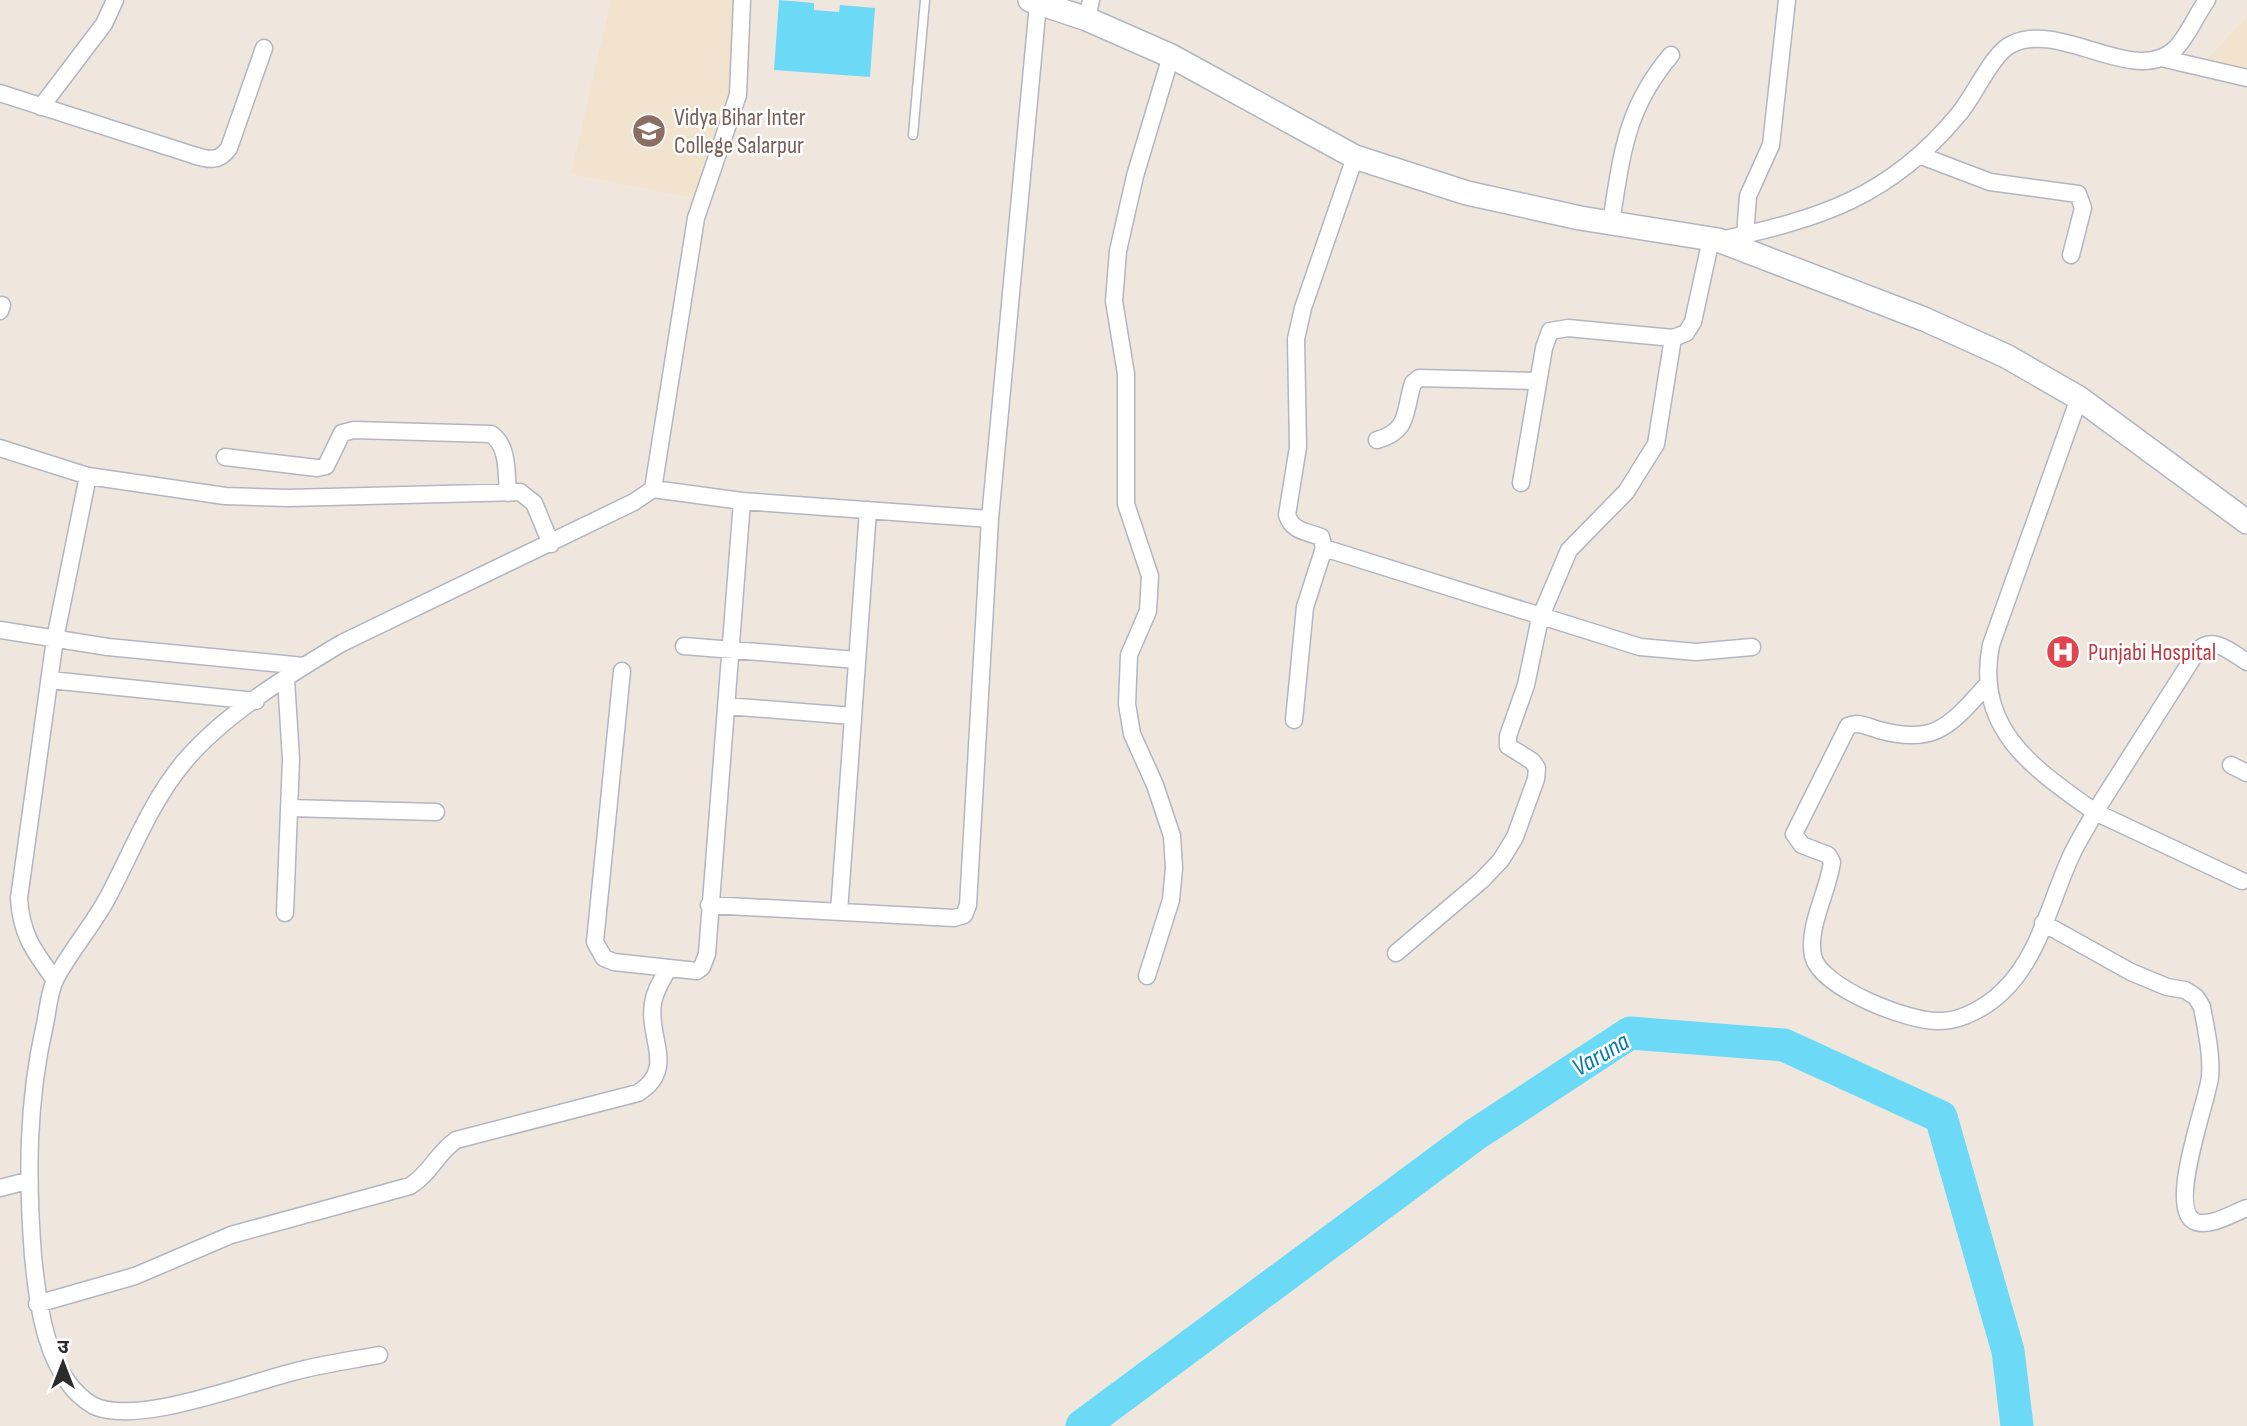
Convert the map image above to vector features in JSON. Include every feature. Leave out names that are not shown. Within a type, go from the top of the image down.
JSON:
[{"type":"street","points":[[41,107],[104,24],[115,0]]},
{"type":"street","points":[[653,489],[696,218],[738,95],[742,0]]},
{"type":"street","points":[[1745,235],[1748,196],[1770,145],[1787,0]]},
{"type":"street","points":[[2161,58],[2176,48],[2207,0]]},
{"type":"street","points":[[709,905],[954,918],[964,915],[968,905],[990,519],[1034,2],[1089,9],[1355,157],[1467,193],[1714,240],[1924,319],[2006,356],[2078,398],[2247,522]]},
{"type":"street","points":[[1714,240],[1745,235],[1824,214],[1860,199],[1938,140],[1966,107],[1999,55],[2010,45],[2029,38],[2048,37],[2113,56],[2142,61],[2161,58],[2247,78]]},
{"type":"street","points":[[0,93],[190,154],[216,159],[229,148],[264,48]]},
{"type":"street","points":[[1147,976],[1171,900],[1174,868],[1169,826],[1132,734],[1127,704],[1129,655],[1148,611],[1150,576],[1126,504],[1125,374],[1115,302],[1118,251],[1135,176],[1171,55]]},
{"type":"street","points":[[1611,222],[1627,130],[1644,89],[1671,55]]},
{"type":"street","points":[[1919,155],[1990,182],[2078,194],[2083,208],[2071,255]]},
{"type":"street","points":[[1294,720],[1305,607],[1324,548],[1321,537],[1297,530],[1290,524],[1287,515],[1298,447],[1296,339],[1303,308],[1355,157]]},
{"type":"street","points":[[1521,483],[1546,338],[1550,331],[1557,328],[1673,338],[1686,333],[1693,322],[1714,240]]},
{"type":"street","points":[[1396,953],[1482,880],[1501,860],[1516,838],[1536,779],[1537,768],[1532,761],[1508,746],[1508,736],[1526,685],[1540,618],[1569,550],[1626,492],[1656,444],[1673,338]]},
{"type":"street","points":[[1377,440],[1393,436],[1402,425],[1413,383],[1419,378],[1538,381]]},
{"type":"street","points":[[2078,398],[1992,645],[1986,686],[1993,712],[2025,757],[2049,779],[2095,812],[2242,881]]},
{"type":"street","points":[[225,457],[317,468],[326,466],[332,459],[337,439],[342,433],[354,430],[492,434],[500,440],[503,449],[508,493]]},
{"type":"street","points":[[0,448],[88,476],[177,490],[264,497],[508,493],[528,495],[551,544]]},
{"type":"street","points":[[55,980],[29,944],[20,921],[19,898],[55,639],[88,476]]},
{"type":"street","points":[[379,1356],[299,1370],[154,1412],[121,1414],[94,1406],[69,1384],[47,1342],[37,1304],[27,1181],[28,1132],[38,1053],[55,980],[107,899],[159,798],[185,761],[256,701],[304,666],[342,643],[551,544],[634,502],[653,489],[741,501],[990,519]]},
{"type":"street","points":[[622,671],[595,942],[604,958],[614,962],[697,971],[702,967],[706,954],[741,501]]},
{"type":"street","points":[[839,912],[868,510]]},
{"type":"street","points":[[1324,548],[1540,618],[1664,651],[1696,653],[1752,647]]},
{"type":"street","points":[[0,630],[55,639],[304,666]]},
{"type":"street","points":[[1986,686],[1949,725],[1937,732],[1894,734],[1861,724],[1848,726],[1794,834],[1802,845],[1828,855],[1832,862],[1814,935],[1813,954],[1818,969],[1852,992],[1913,1018],[1942,1022],[1974,1012],[2003,992],[2023,966],[2072,853],[2095,812],[2198,650],[2210,643],[2217,644],[2247,662]]},
{"type":"street","points":[[684,646],[857,660]]},
{"type":"street","points":[[285,913],[291,759],[286,679]]},
{"type":"street","points":[[50,680],[256,701]]},
{"type":"street","points":[[726,706],[853,716]]},
{"type":"street","points":[[2231,765],[2247,773]]},
{"type":"street","points":[[289,808],[436,812]]},
{"type":"street","points":[[2043,923],[2131,972],[2196,997],[2202,1007],[2210,1079],[2190,1156],[2185,1208],[2188,1216],[2196,1222],[2208,1222],[2247,1208]]},
{"type":"street","points":[[37,1304],[135,1276],[231,1235],[410,1186],[424,1177],[439,1152],[456,1140],[638,1093],[652,1085],[657,1075],[658,1052],[652,1006],[656,990],[668,969]]},
{"type":"street","points":[[0,1188],[27,1181]]},
{"type":"lane","points":[[913,135],[925,0]]},
{"type":"shaded area","name":"Vidya Bihar Inter College Salarpur","points":[[611,0],[735,0],[731,88],[697,199],[571,174]]},
{"type":"shaded area","points":[[2247,16],[2247,82],[2197,71]]},
{"type":"water","points":[[779,0],[814,3],[814,10],[839,12],[840,5],[875,8],[870,77],[774,70]]},
{"type":"waterway","name":"Varuna","points":[[1082,1426],[1476,1134],[1630,1033],[1784,1045],[1941,1117],[2008,1351],[2017,1426]]},
{"type":"place","name":"Vidya Bihar Inter College Salarpur","points":[[649,131]]},
{"type":"place","name":"Punjabi Hospital","points":[[2063,652]]}]
